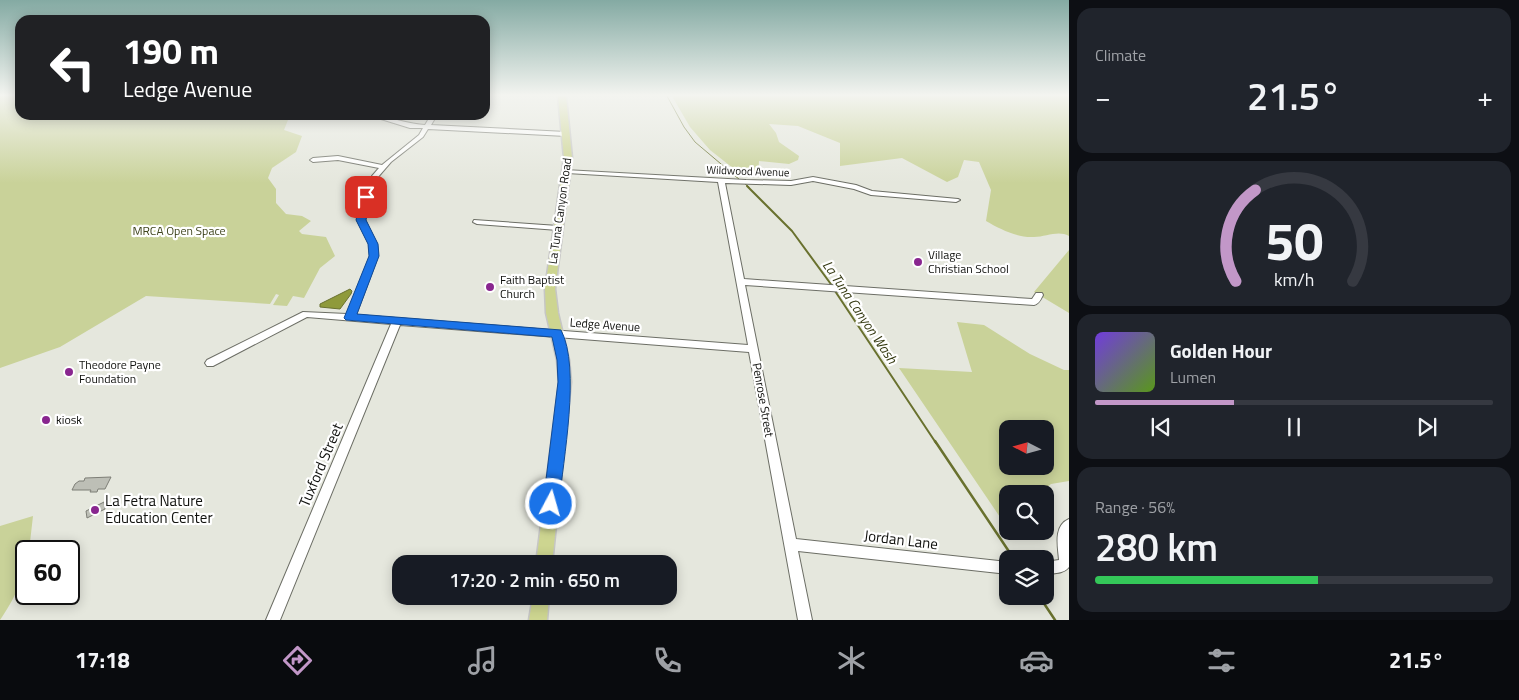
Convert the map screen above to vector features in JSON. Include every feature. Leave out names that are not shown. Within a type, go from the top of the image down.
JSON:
[{"type":"main road","name":"La Tuna Canyon Road","points":[[545,555],[565,382],[563,360],[556,334],[550,289],[568,171],[569,153],[565,125]]},
{"type":"main road","points":[[538,620],[540,605]]},
{"type":"street","points":[[405,125],[566,134]]},
{"type":"street","points":[[350,318],[374,256],[373,244],[361,222],[369,187],[382,167],[418,140],[428,127]]},
{"type":"street","points":[[313,160],[338,158],[382,167]]},
{"type":"street","name":"Wildwood Avenue","points":[[568,171],[746,182],[791,183],[812,179],[856,187],[871,193],[956,200]]},
{"type":"street","name":"Penrose Street","points":[[721,181],[805,620]]},
{"type":"street","points":[[476,222],[558,228]]},
{"type":"street","points":[[741,282],[1034,302],[1039,295]]},
{"type":"street","name":"Ledge Avenue","points":[[210,363],[306,314],[753,349]]},
{"type":"street","name":"Tuxford Street","points":[[273,620],[397,321]]},
{"type":"street","points":[[1054,567],[1062,566],[1065,562],[1064,531],[1069,525]]},
{"type":"street","name":"Jordan Lane","points":[[790,544],[999,567]]},
{"type":"green space","name":"MRCA Open Space","points":[[0,125],[286,125],[284,130],[302,136],[296,152],[272,168],[268,178],[276,189],[276,203],[286,214],[302,216],[311,221],[299,231],[302,234],[326,237],[335,256],[320,268],[304,298],[293,296],[287,306],[273,305],[279,295],[276,294],[270,304],[146,296],[60,347],[0,368]]},
{"type":"green space","points":[[689,125],[770,125],[776,133],[779,142],[799,156],[798,160],[789,164],[759,161],[758,176],[743,176],[710,150]]},
{"type":"green space","points":[[783,125],[1069,125],[1069,236],[1056,234],[1038,237],[1021,236],[1003,230],[986,221],[991,190],[979,162],[964,160],[958,177],[947,182],[902,158],[840,166],[840,143],[798,126]]},
{"type":"green space","points":[[1069,250],[1069,313],[1034,292]]},
{"type":"green space","points":[[957,322],[984,325],[1030,354],[1064,370],[1069,370],[1069,481],[1050,485],[999,485],[999,516],[899,368],[972,372]]},
{"type":"green space","points":[[33,516],[30,540],[15,540],[15,594],[0,620],[0,526]]},
{"type":"shaded area","points":[[350,289],[352,291],[351,294],[340,309],[320,307],[320,304]]},
{"type":"building","points":[[111,477],[105,489],[98,489],[97,492],[90,492],[91,490],[72,490],[75,484],[79,481],[84,481],[85,478]]},
{"type":"building","name":"La Fetra Nature Education Center","points":[[104,502],[105,509],[87,518],[86,511]]},
{"type":"waterway","name":"La Tuna Canyon Wash","points":[[683,125],[695,142],[740,180]]},
{"type":"waterway","name":"La Tuna Canyon Wash","points":[[744,183],[749,187]]},
{"type":"waterway","name":"La Tuna Canyon Wash","points":[[747,186],[792,231],[833,287]]},
{"type":"waterway","name":"La Tuna Canyon Wash","points":[[835,291],[936,443]]},
{"type":"waterway","name":"La Tuna Canyon Wash","points":[[935,441],[1008,550]]},
{"type":"waterway","name":"La Tuna Canyon Wash","points":[[1045,605],[1055,620]]},
{"type":"place","name":"Village Christian School","points":[[918,262]]},
{"type":"place","name":"Faith Baptist Church","points":[[490,287]]},
{"type":"place","name":"Theodore Payne Foundation","points":[[69,372]]},
{"type":"place","name":"kiosk","points":[[46,420]]},
{"type":"place","name":"La Fetra Nature Education Center","points":[[95,510]]},
{"type":"route","points":[[366,197],[361,222],[373,244],[374,256],[350,318],[556,334],[562,350],[565,382],[551,504]]}]
